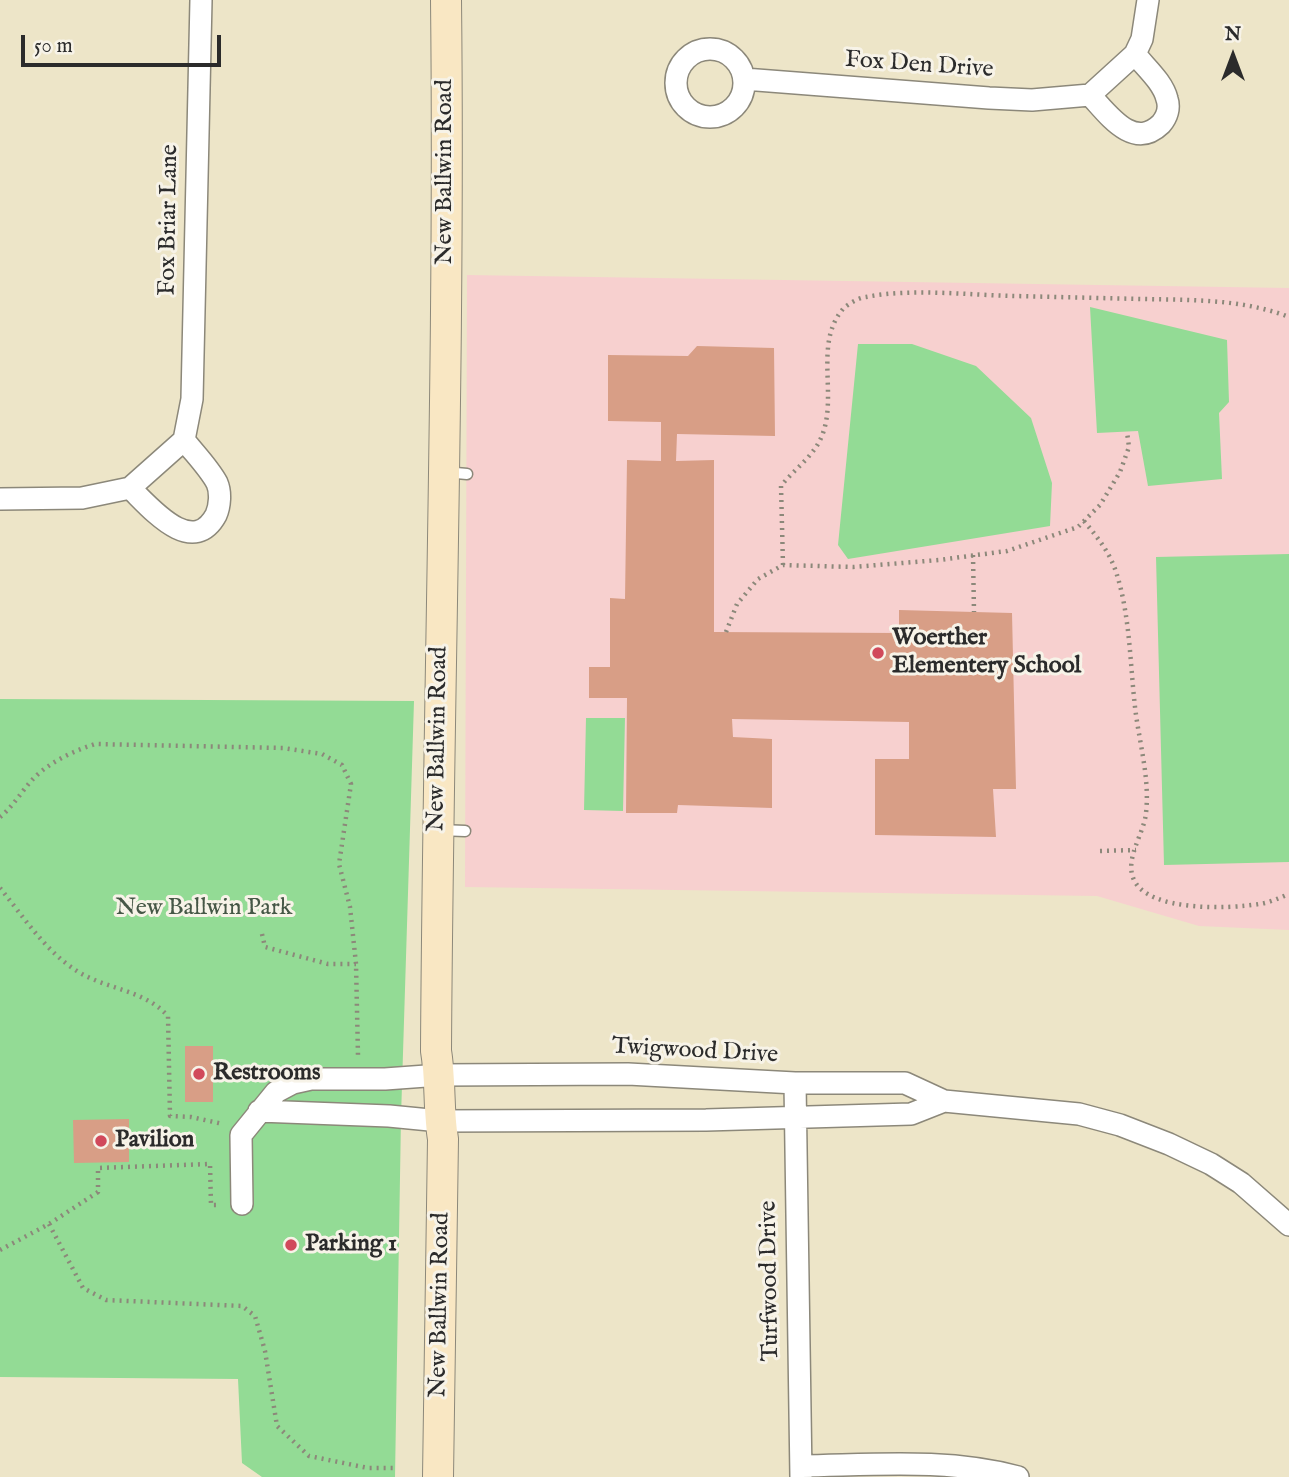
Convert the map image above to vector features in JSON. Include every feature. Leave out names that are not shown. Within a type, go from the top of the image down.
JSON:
[{"type":"main road","name":"New Ballwin Road","points":[[438,1477],[443,1139],[436,1051],[451,830],[456,473],[446,0]]},
{"type":"street","name":"Fox Briar Lane","points":[[184,440],[192,399],[201,0]]},
{"type":"street","points":[[1135,54],[1164,89],[1168,100],[1166,117],[1156,128],[1141,134],[1128,132],[1120,127],[1090,95],[1135,54],[1142,39],[1148,0]]},
{"type":"street","name":"Fox Den Drive","points":[[744,79],[1032,100],[1090,95]]},
{"type":"street","points":[[0,499],[82,498],[130,488],[184,440],[218,484],[219,504],[209,523],[190,532],[175,528],[130,488]]},
{"type":"street","name":"Twigwood Drive","points":[[440,1075],[628,1074],[795,1083],[905,1083],[944,1101],[1079,1114],[1120,1125],[1211,1164],[1241,1183],[1289,1225]]},
{"type":"street","points":[[242,1205],[241,1135],[276,1092],[293,1083],[311,1079],[385,1079],[440,1075]]},
{"type":"street","name":"Turfwood Drive","points":[[795,1083],[801,1471]]},
{"type":"street","name":"Twigwood Drive","points":[[440,1121],[794,1118],[911,1114],[944,1101]]},
{"type":"street","points":[[259,1111],[389,1116],[440,1121]]},
{"type":"street","points":[[801,1471],[951,1464],[1018,1477]]},
{"type":"path","points":[[783,565],[780,486],[811,456],[823,433],[828,406],[828,350],[832,325],[845,307],[863,297],[910,294],[1191,300],[1260,307],[1289,317]]},
{"type":"path","points":[[726,632],[737,604],[758,579],[783,565],[853,567],[1007,551],[1078,527],[1100,505],[1120,472],[1129,447],[1127,432]]},
{"type":"path","points":[[1084,520],[1107,550],[1117,576],[1129,637],[1135,709],[1145,769],[1146,814],[1131,863],[1134,879],[1144,893],[1175,903],[1216,908],[1262,904],[1289,894]]},
{"type":"path","points":[[973,555],[974,612]]},
{"type":"path","points":[[0,817],[10,809],[36,776],[71,752],[96,744],[283,748],[322,754],[342,765],[351,784],[339,864],[350,907],[356,964],[358,1060]]},
{"type":"path","points":[[1100,851],[1136,850]]},
{"type":"path","points":[[0,888],[45,943],[76,971],[135,993],[158,1005],[168,1016],[170,1116],[191,1116],[227,1125]]},
{"type":"path","points":[[262,934],[265,947],[328,964],[356,964]]},
{"type":"path","points":[[0,1250],[50,1224],[98,1192],[98,1168],[210,1164],[211,1205],[242,1205]]},
{"type":"path","points":[[50,1224],[83,1288],[106,1300],[242,1306],[255,1316],[265,1351],[278,1426],[309,1456],[368,1468],[396,1468]]},
{"type":"shaded area","name":"Woerther Elementery School","points":[[467,275],[1289,288],[1289,930],[1199,926],[1097,896],[465,887]]},
{"type":"green space","points":[[1090,307],[1227,340],[1229,402],[1219,413],[1222,479],[1148,486],[1138,431],[1097,433]]},
{"type":"green space","points":[[858,344],[912,344],[976,366],[1031,418],[1052,483],[1050,526],[848,559],[838,545]]},
{"type":"green space","points":[[1289,554],[1289,862],[1164,865],[1156,557]]},
{"type":"green space","name":"New Ballwin Park","points":[[0,699],[414,701],[401,1117],[395,1477],[262,1477],[242,1463],[238,1379],[0,1377]]},
{"type":"green space","points":[[586,718],[625,718],[623,811],[584,810]]},
{"type":"building","points":[[697,346],[774,348],[775,436],[677,434],[676,461],[714,460],[714,632],[899,633],[899,610],[1012,613],[1016,789],[993,789],[996,837],[875,835],[875,759],[909,759],[909,722],[732,719],[733,737],[772,739],[772,808],[678,805],[677,813],[626,813],[627,698],[589,698],[589,667],[610,667],[610,598],[625,599],[627,460],[661,461],[661,422],[608,421],[608,355],[688,356]]},
{"type":"building","name":"Restrooms","points":[[185,1046],[213,1046],[213,1102],[185,1102]]},
{"type":"building","name":"Pavilion","points":[[129,1119],[129,1162],[74,1163],[73,1120]]},
{"type":"place","name":"Woerther Elementery School","points":[[878,653]]},
{"type":"place","name":"Restrooms","points":[[199,1074]]},
{"type":"place","name":"Pavilion","points":[[101,1141]]},
{"type":"place","name":"Parking 1","points":[[291,1245]]}]
